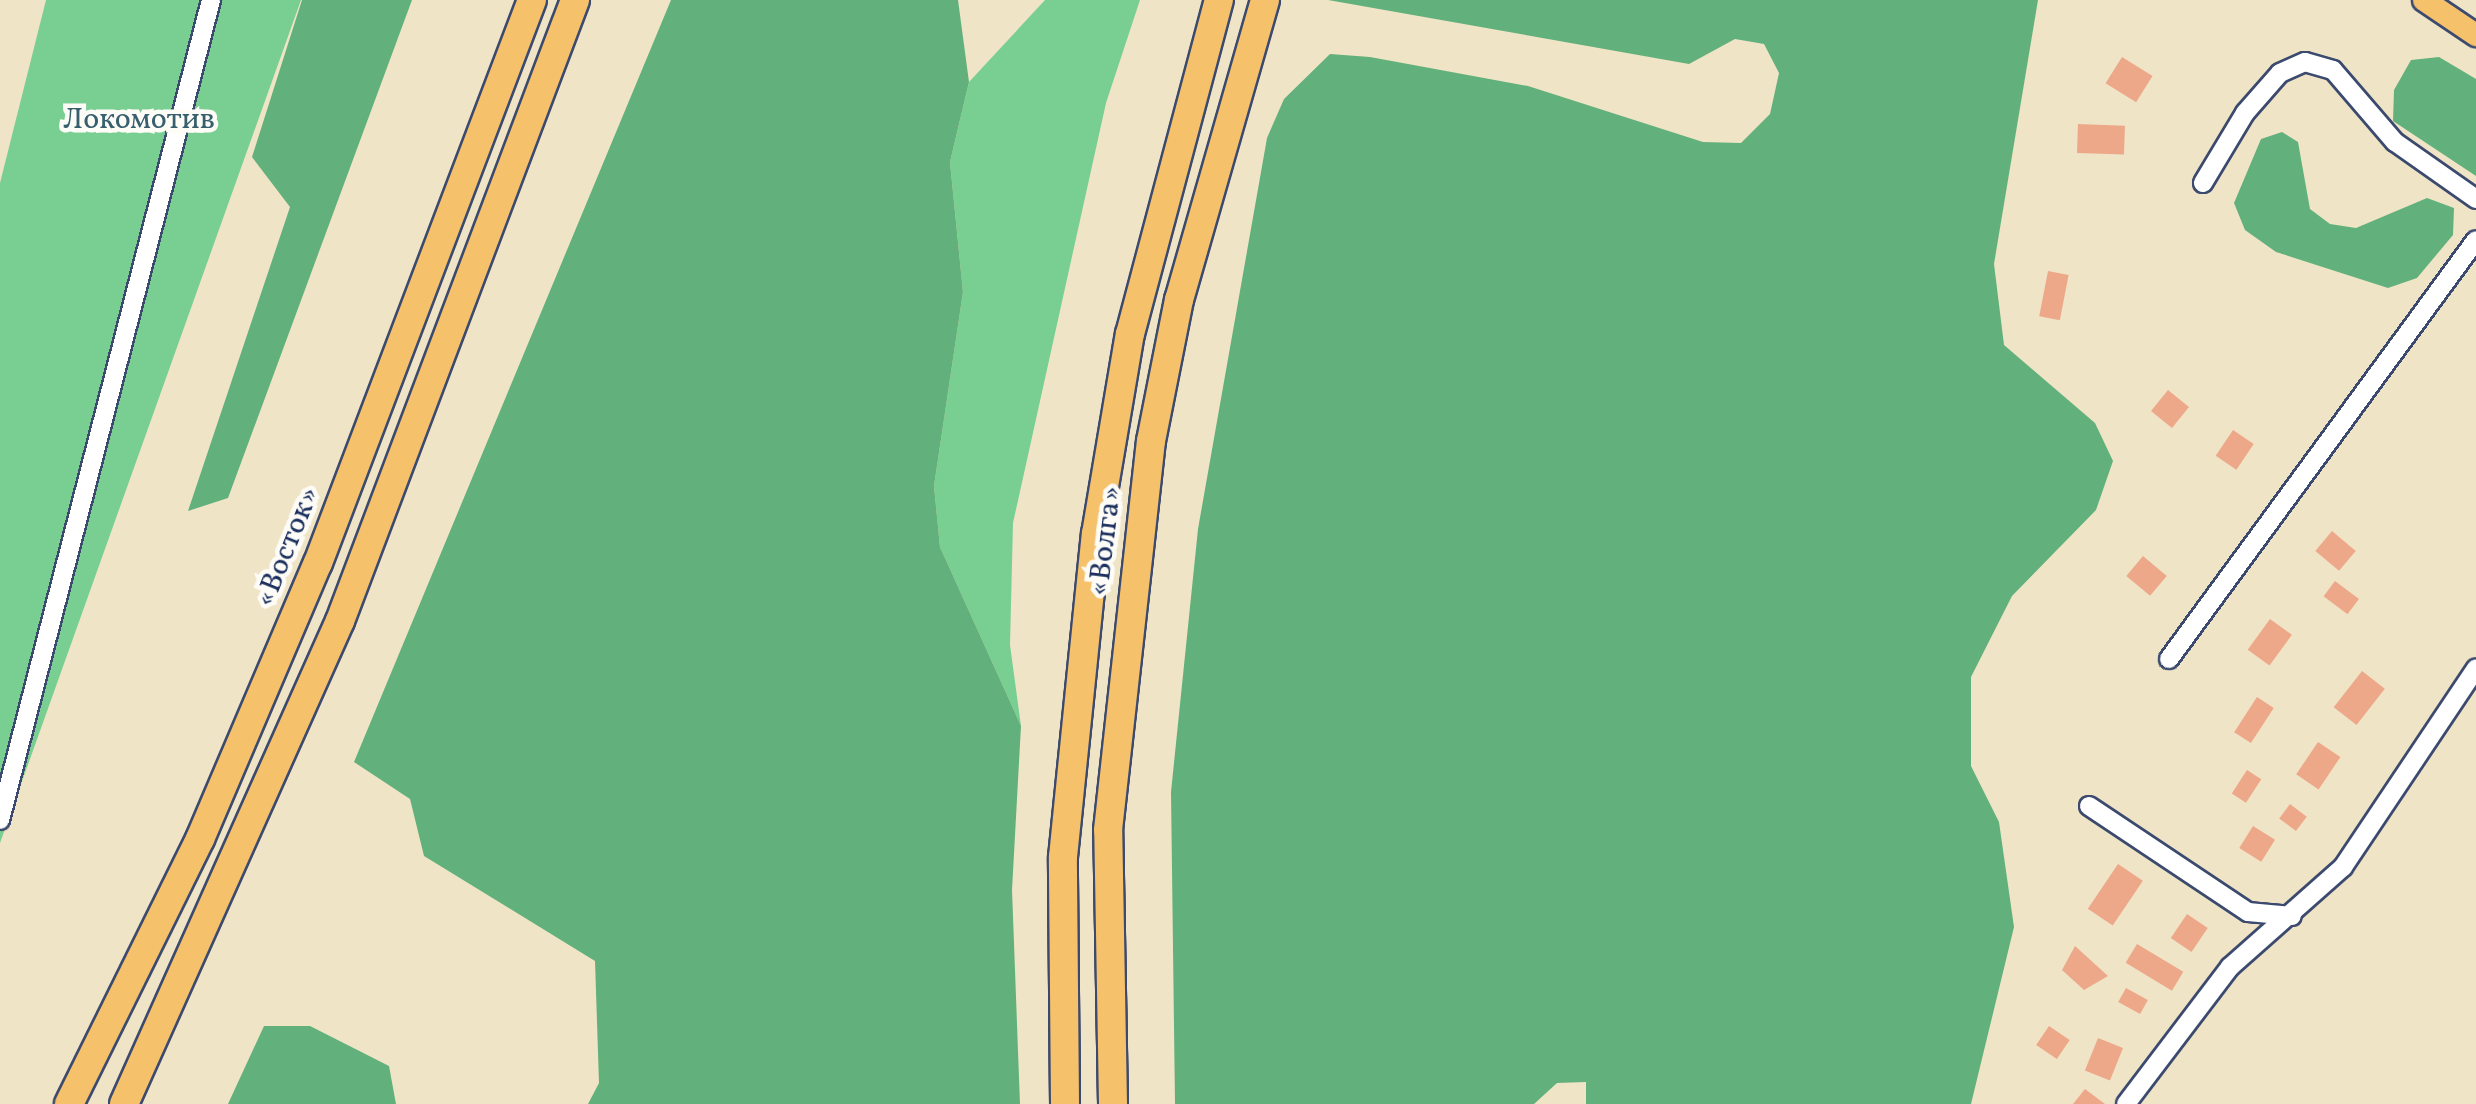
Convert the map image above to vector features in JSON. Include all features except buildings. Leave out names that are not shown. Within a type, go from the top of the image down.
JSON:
[{"type":"highway","name":"«Восток»","points":[[69,1104],[200,839],[318,563],[532,0]]},
{"type":"highway","points":[[124,1104],[340,621],[575,0]]},
{"type":"highway","name":"«Волга»","points":[[1113,1104],[1108,830],[1151,440],[1179,300],[1265,0]]},
{"type":"highway","name":"«Волга»","points":[[1065,1104],[1063,857],[1096,534],[1130,334],[1215,6]]},
{"type":"main road","points":[[2424,0],[2476,35]]},
{"type":"street","points":[[0,820],[212,0]]},
{"type":"street","points":[[2203,183],[2245,113],[2280,73],[2305,62],[2333,70],[2395,142],[2476,200]]},
{"type":"street","points":[[2170,660],[2476,240]]},
{"type":"street","points":[[2126,1104],[2230,967],[2302,912],[2343,867],[2476,668]]},
{"type":"street","points":[[2089,806],[2248,912],[2282,921],[2302,912]]},
{"type":"green space","name":"Локомотив","points":[[46,0],[301,0],[0,843],[0,183]]},
{"type":"green space","points":[[302,0],[412,0],[228,498],[188,511],[290,207],[252,157]]},
{"type":"green space","points":[[671,0],[958,0],[969,82],[950,162],[963,292],[934,486],[940,547],[1021,726],[1012,890],[1020,1104],[588,1104],[599,1083],[595,961],[424,856],[410,799],[354,762]]},
{"type":"green space","points":[[1045,0],[1140,0],[1106,103],[1013,523],[1010,645],[1021,726],[940,547],[934,486],[963,292],[950,162],[969,82]]},
{"type":"green space","points":[[1328,0],[2038,0],[1994,264],[2004,345],[2095,423],[2113,461],[2096,510],[2012,596],[1971,677],[1971,766],[1999,822],[2014,927],[1971,1104],[1586,1104],[1586,1082],[1557,1083],[1534,1104],[1175,1104],[1171,792],[1198,529],[1267,138],[1284,99],[1330,54],[1370,57],[1528,86],[1703,142],[1741,143],[1770,114],[1779,73],[1764,44],[1735,39],[1689,64]]},
{"type":"green space","points":[[2439,57],[2476,79],[2476,176],[2393,121],[2394,90],[2411,60]]},
{"type":"green space","points":[[2282,132],[2298,142],[2310,209],[2330,224],[2356,228],[2427,198],[2454,208],[2453,235],[2417,278],[2388,288],[2276,252],[2245,230],[2234,203],[2261,139]]},
{"type":"green space","points":[[264,1026],[310,1026],[389,1066],[396,1104],[228,1104]]}]
